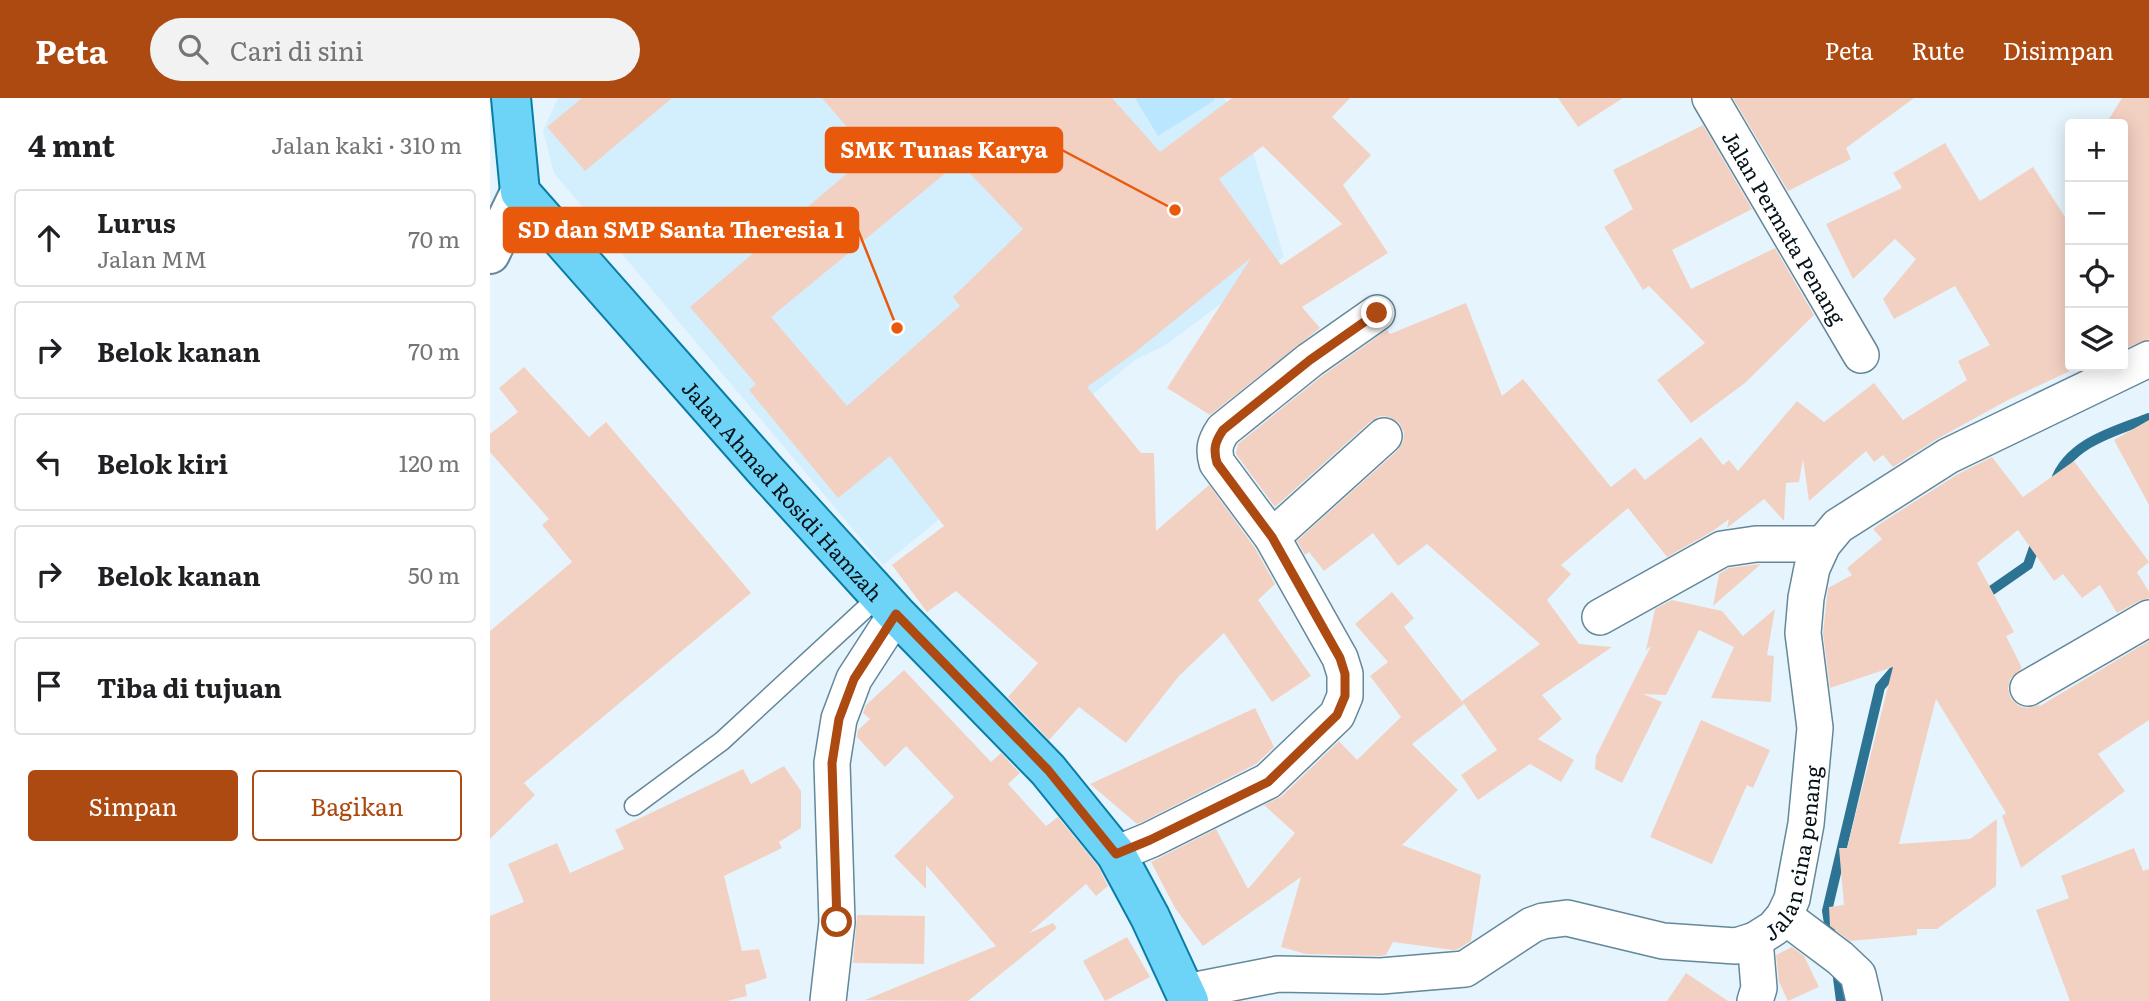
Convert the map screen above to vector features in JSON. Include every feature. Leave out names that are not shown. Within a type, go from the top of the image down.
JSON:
[{"type":"main road","points":[[511,98],[520,192]]},
{"type":"main road","name":"Jalan Ahmad Rosidi Hamzah","points":[[520,192],[887,605],[1048,770],[1116,854],[1187,996]]},
{"type":"street","name":"Jalan Permata Penang","points":[[1710,98],[1861,355]]},
{"type":"street","points":[[490,254],[520,192]]},
{"type":"street","points":[[1116,854],[1268,782],[1337,715],[1345,696],[1345,674],[1340,658],[1272,537],[1217,463],[1215,442],[1223,430],[1310,360],[1377,313]]},
{"type":"street","name":"Jalan cina penang","points":[[1187,996],[1278,974],[1381,976],[1465,969],[1532,925],[1554,918],[1567,918],[1663,941],[1737,946],[1755,940],[1774,928],[1784,916],[1792,899],[1806,824],[1815,728],[1803,633],[1812,568],[1823,544],[1838,526],[1948,456],[2149,359]]},
{"type":"street","points":[[1272,537],[1384,436]]},
{"type":"street","points":[[1601,617],[1721,549],[1756,544],[1823,544]]},
{"type":"street","points":[[828,1001],[837,922],[832,763],[839,719],[887,605]]},
{"type":"street","points":[[2028,688],[2149,618]]},
{"type":"street","points":[[1784,916],[1858,975],[1864,1001]]},
{"type":"street","points":[[1755,940],[1759,988],[1755,1001]]},
{"type":"lane","points":[[634,806],[722,741],[887,605]]},
{"type":"shaded area","points":[[558,98],[1224,98],[1250,142],[1284,257],[1164,346],[1135,360],[883,565],[554,173],[543,131]]},
{"type":"shaded area","points":[[1135,98],[1214,98],[1215,100],[1158,136]]},
{"type":"building","points":[[582,98],[672,98],[585,171],[547,127]]},
{"type":"building","points":[[822,98],[1112,98],[1160,152],[1232,98],[1350,98],[1332,117],[1371,155],[1343,185],[1388,253],[1302,307],[1320,328],[1210,415],[1167,388],[1251,258],[1133,354],[1087,387],[1141,453],[1154,453],[1156,531],[1209,485],[1255,548],[1275,584],[1258,600],[1311,676],[1272,702],[1224,633],[1179,676],[1126,743],[1079,707],[1049,740],[1008,697],[1038,663],[956,591],[927,612],[892,565],[944,526],[890,456],[838,498],[749,390],[756,384],[690,307],[870,154]],"holes":[[[1263,146],[1342,224],[1281,265],[1219,179]],[[959,162],[1023,229],[953,297],[960,306],[847,406],[771,317]]]},
{"type":"building","points":[[1558,98],[1623,98],[1578,127]]},
{"type":"building","points":[[1733,98],[1914,98],[1846,148],[1851,159],[1788,191]]},
{"type":"building","points":[[2122,98],[2149,98],[2149,339],[2128,347],[2128,119],[2109,119]]},
{"type":"building","points":[[1703,125],[1752,209],[1672,250],[1691,289],[1775,248],[1814,315],[1745,383],[1691,423],[1657,380],[1705,343],[1649,286],[1643,290],[1604,227],[1633,209],[1613,170]]},
{"type":"building","points":[[1945,143],[1980,201],[2033,167],[2065,217],[2065,371],[2070,371],[2008,400],[1893,467],[1883,455],[1874,462],[1866,451],[1809,501],[1803,459],[1799,482],[1786,483],[1784,521],[1764,499],[1727,528],[1729,519],[1667,557],[1628,508],[1561,565],[1571,574],[1547,600],[1579,644],[1612,647],[1542,695],[1562,719],[1538,739],[1574,760],[1561,782],[1530,764],[1478,800],[1461,775],[1497,750],[1462,701],[1540,644],[1427,544],[1398,566],[1373,533],[1324,571],[1309,552],[1305,555],[1297,541],[1397,451],[1403,442],[1404,432],[1399,423],[1390,417],[1380,416],[1371,421],[1275,507],[1236,454],[1238,444],[1322,376],[1387,330],[1390,334],[1466,303],[1502,396],[1523,379],[1611,487],[1635,468],[1645,480],[1701,437],[1723,465],[1729,460],[1738,471],[1797,401],[1824,422],[1874,383],[1903,420],[1967,380],[1958,361],[1990,345],[1955,286],[1894,319],[1883,299],[1916,259],[1895,239],[1853,279],[1826,224],[1902,188],[1893,173]]},
{"type":"building","points":[[524,367],[589,437],[606,422],[751,593],[524,783],[535,795],[490,839],[490,631],[572,562],[542,525],[549,519],[490,452],[490,434],[518,412],[499,388]]},
{"type":"building","points":[[2149,420],[2149,505],[2114,440]]},
{"type":"building","points":[[1992,457],[2023,497],[2074,461],[2149,562],[2137,572],[2149,592],[2149,598],[2117,613],[2100,585],[2082,598],[2063,574],[2054,581],[2018,530],[1977,563],[2014,632],[2006,636],[2022,668],[2010,679],[2008,689],[2011,699],[2019,706],[2027,708],[2040,706],[2149,641],[2149,720],[2098,754],[2125,791],[2021,868],[2002,816],[2006,813],[1936,699],[1899,844],[1970,839],[1997,819],[1996,886],[1937,929],[1917,929],[1917,935],[1850,941],[1830,926],[1829,907],[1844,905],[1839,848],[1847,848],[1893,667],[1830,688],[1823,633],[1828,588],[1852,575],[1847,568],[1882,539],[1873,529],[1958,474]]},
{"type":"building","points":[[1761,564],[1713,606],[1719,574],[1729,568]]},
{"type":"building","points":[[1392,592],[1414,618],[1404,627],[1464,704],[1412,744],[1458,790],[1402,845],[1481,875],[1471,941],[1453,950],[1393,942],[1386,955],[1380,956],[1306,954],[1281,947],[1301,877],[1203,946],[1175,908],[1151,862],[1216,829],[1248,889],[1295,833],[1264,805],[1282,796],[1339,741],[1357,760],[1401,717],[1370,676],[1388,662],[1355,624]]},
{"type":"building","points":[[1672,600],[1722,611],[1743,636],[1775,609],[1767,655],[1774,656],[1771,702],[1711,698],[1734,647],[1699,630],[1666,695],[1643,694],[1662,702],[1622,783],[1595,769],[1596,756],[1651,646],[1646,650],[1655,609]]},
{"type":"building","points":[[904,670],[991,762],[1001,753],[1020,773],[1008,784],[1046,826],[1058,817],[1098,866],[1108,886],[1096,896],[1086,884],[1029,933],[1053,923],[1057,928],[968,1001],[865,1000],[996,946],[926,865],[926,889],[894,856],[954,797],[906,746],[885,767],[857,737],[858,730],[870,719],[863,713],[866,705]]},
{"type":"building","points":[[1255,708],[1274,747],[1256,764],[1142,822],[1137,824],[1090,784]]},
{"type":"building","points":[[1701,720],[1770,750],[1753,788],[1747,785],[1712,864],[1650,837]]},
{"type":"building","points":[[784,766],[801,791],[801,828],[779,842],[782,848],[724,876],[742,951],[759,949],[767,978],[745,985],[747,996],[727,1001],[490,1001],[490,916],[524,902],[508,864],[557,843],[570,873],[624,849],[615,830],[743,769],[751,784]]},
{"type":"building","points":[[2134,848],[2143,871],[2149,869],[2149,1001],[2070,1001],[2036,910],[2069,898],[2061,876]]},
{"type":"building","points":[[857,915],[925,916],[924,964],[853,963]]},
{"type":"building","points":[[1127,937],[1150,977],[1105,1001],[1083,961]]},
{"type":"building","points":[[1792,947],[1804,956],[1819,987],[1788,1001],[1779,982],[1776,955]]},
{"type":"building","points":[[1686,973],[1728,1001],[1667,1001]]},
{"type":"waterway","points":[[2055,482],[2070,457],[2081,448],[2149,418]]},
{"type":"waterway","points":[[1982,597],[2028,565],[2037,539]]},
{"type":"waterway","points":[[1832,942],[1827,911],[1880,687],[1898,666]]},
{"type":"waterway","points":[[1837,970],[1841,1001]]},
{"type":"place","name":"SMK Tunas Karya","points":[[1175,210]]},
{"type":"place","name":"SD dan SMP Santa Theresia 1","points":[[897,328]]},
{"type":"route","points":[[837,922],[832,763],[839,719],[854,679],[896,614],[1048,770],[1116,854],[1268,782],[1337,715],[1345,696],[1345,674],[1340,658],[1272,537],[1217,463],[1215,442],[1223,430],[1310,360],[1377,313]]}]
